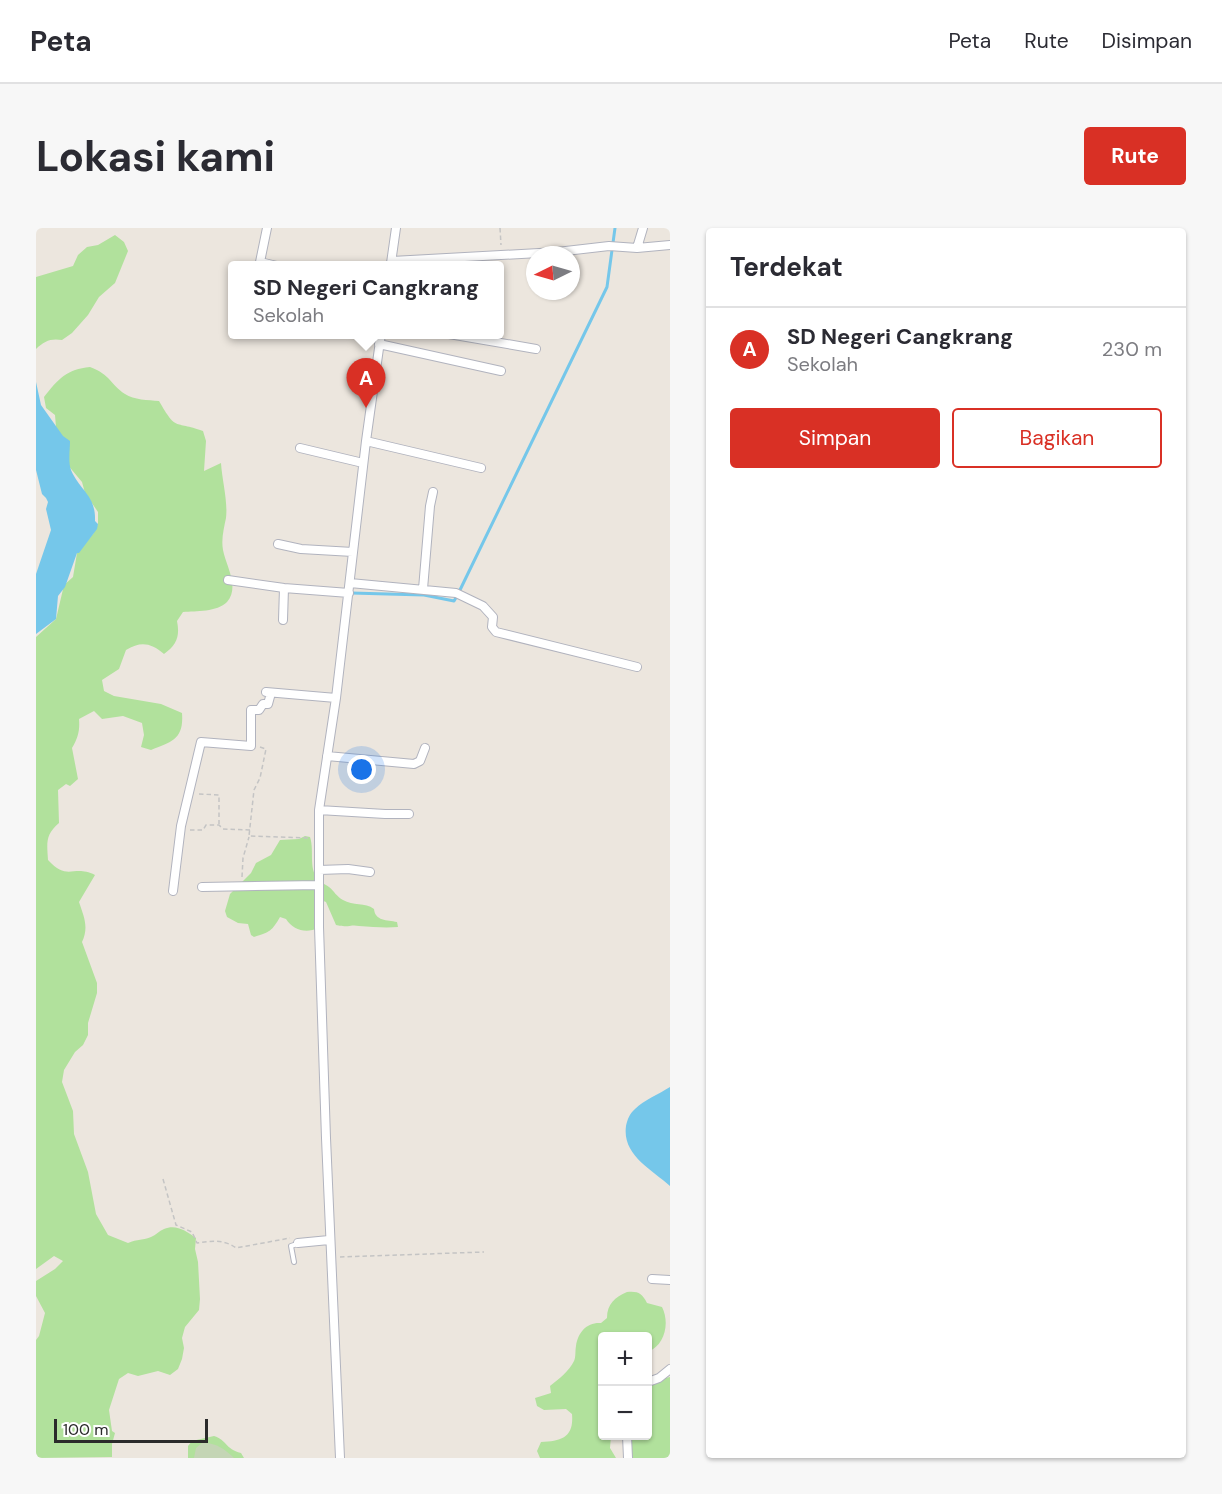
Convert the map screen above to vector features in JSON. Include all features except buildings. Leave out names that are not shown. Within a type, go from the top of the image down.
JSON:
[{"type":"street","points":[[260,261],[267,228]]},
{"type":"street","points":[[391,261],[396,228]]},
{"type":"street","points":[[637,248],[643,228]]},
{"type":"street","points":[[418,261],[613,246],[637,248],[670,245]]},
{"type":"street","points":[[340,1458],[330,1257],[324,1240],[319,810],[336,698],[380,339]]},
{"type":"street","points":[[478,339],[536,349]]},
{"type":"street","points":[[379,344],[501,371]]},
{"type":"street","points":[[366,441],[481,468]]},
{"type":"street","points":[[300,448],[363,463]]},
{"type":"street","points":[[423,589],[433,492]]},
{"type":"street","points":[[278,544],[301,549],[353,552]]},
{"type":"street","points":[[228,580],[284,588],[349,593]]},
{"type":"street","points":[[350,583],[456,593],[483,606],[493,617],[492,627],[496,632],[637,667]]},
{"type":"street","points":[[283,620],[284,588]]},
{"type":"street","points":[[173,891],[180,830],[201,742],[251,746],[251,710],[259,710],[263,704],[268,704],[268,692],[336,698]]},
{"type":"street","points":[[327,756],[414,764],[420,761],[424,748]]},
{"type":"street","points":[[319,810],[408,813]]},
{"type":"street","points":[[319,870],[348,869],[370,872]]},
{"type":"street","points":[[202,887],[319,885]]},
{"type":"street","points":[[302,1243],[324,1240]]},
{"type":"street","points":[[652,1279],[670,1280]]},
{"type":"street","points":[[652,1380],[670,1369]]},
{"type":"street","points":[[627,1440],[628,1458]]},
{"type":"lane","points":[[294,1262],[291,1246],[302,1243]]},
{"type":"path","points":[[500,228],[501,255]]},
{"type":"path","points":[[241,885],[254,790],[260,778],[266,749],[251,746]]},
{"type":"path","points":[[187,793],[219,795],[221,811],[219,825]]},
{"type":"path","points":[[180,830],[203,830],[206,825],[219,825],[223,829],[250,830]]},
{"type":"path","points":[[249,836],[319,838]]},
{"type":"path","points":[[163,1179],[176,1225],[192,1232],[197,1243],[220,1241],[236,1248],[300,1237],[302,1243]]},
{"type":"path","points":[[330,1257],[484,1252]]},
{"type":"green space","points":[[115,235],[124,242],[128,251],[115,283],[99,297],[88,315],[72,333],[62,340],[48,341],[36,349],[36,277],[73,266],[78,255],[87,247],[98,245]]},
{"type":"green space","points":[[90,367],[102,373],[129,396],[159,401],[176,424],[203,431],[206,441],[204,471],[221,463],[226,498],[222,546],[232,583],[231,596],[227,602],[212,609],[183,612],[177,621],[178,631],[175,644],[168,651],[164,654],[146,644],[131,647],[126,650],[119,669],[102,680],[104,691],[114,696],[161,704],[182,713],[179,734],[171,742],[151,750],[141,747],[144,735],[142,723],[123,716],[102,719],[94,711],[79,719],[78,734],[72,748],[78,779],[70,786],[66,784],[58,790],[59,823],[51,831],[47,844],[48,860],[55,867],[66,872],[81,871],[95,875],[79,902],[85,927],[82,942],[97,983],[97,993],[88,1023],[88,1035],[64,1070],[62,1082],[73,1111],[74,1134],[88,1172],[96,1214],[108,1235],[128,1243],[148,1238],[173,1227],[196,1238],[200,1299],[199,1310],[185,1327],[182,1338],[184,1348],[178,1369],[170,1375],[158,1371],[138,1376],[128,1373],[119,1379],[109,1410],[112,1431],[115,1433],[112,1457],[36,1458],[36,1340],[45,1313],[36,1296],[36,1281],[63,1261],[54,1256],[36,1269],[36,637],[56,619],[64,585],[73,577],[77,553],[93,534],[98,524],[98,512],[85,493],[82,482],[67,464],[56,427],[55,415],[46,408],[44,397],[64,376],[75,370]]},
{"type":"green space","points":[[305,836],[310,837],[314,872],[321,882],[343,900],[370,907],[374,909],[379,918],[397,922],[398,927],[336,925],[326,902],[321,900],[318,928],[309,931],[296,928],[280,917],[270,930],[254,937],[251,935],[248,924],[238,923],[227,917],[225,911],[230,894],[251,873],[256,863],[271,855],[280,840],[299,839]]},
{"type":"green space","points":[[627,1292],[639,1293],[647,1303],[662,1307],[666,1326],[662,1339],[652,1350],[652,1332],[598,1332],[598,1440],[611,1440],[610,1448],[616,1458],[540,1458],[537,1451],[541,1442],[561,1439],[569,1433],[572,1414],[566,1409],[544,1410],[537,1406],[535,1398],[551,1393],[550,1386],[567,1371],[574,1361],[581,1332],[587,1326],[601,1323],[607,1318],[608,1309],[619,1296]]},
{"type":"green space","points":[[670,1377],[670,1458],[628,1458],[626,1440],[652,1440],[652,1381]]},
{"type":"green space","points":[[214,1436],[241,1453],[244,1458],[188,1458],[188,1446],[192,1441]]},
{"type":"green space","points":[[202,1443],[220,1447],[234,1458],[194,1458],[196,1448]]},
{"type":"water","points":[[36,382],[41,405],[63,436],[70,441],[71,470],[93,505],[95,521],[98,524],[97,529],[77,553],[65,587],[58,596],[56,619],[36,634],[36,574],[51,530],[46,509],[48,502],[42,494],[36,470]]},
{"type":"water","points":[[670,1087],[670,1186],[633,1153],[626,1136],[626,1126],[633,1111]]},
{"type":"waterway","points":[[459,592],[607,287],[615,228]]},
{"type":"waterway","points":[[351,593],[424,595],[454,601],[457,596]]},
{"type":"place","name":"SD Negeri Cangkrang","points":[[366,408]]}]
